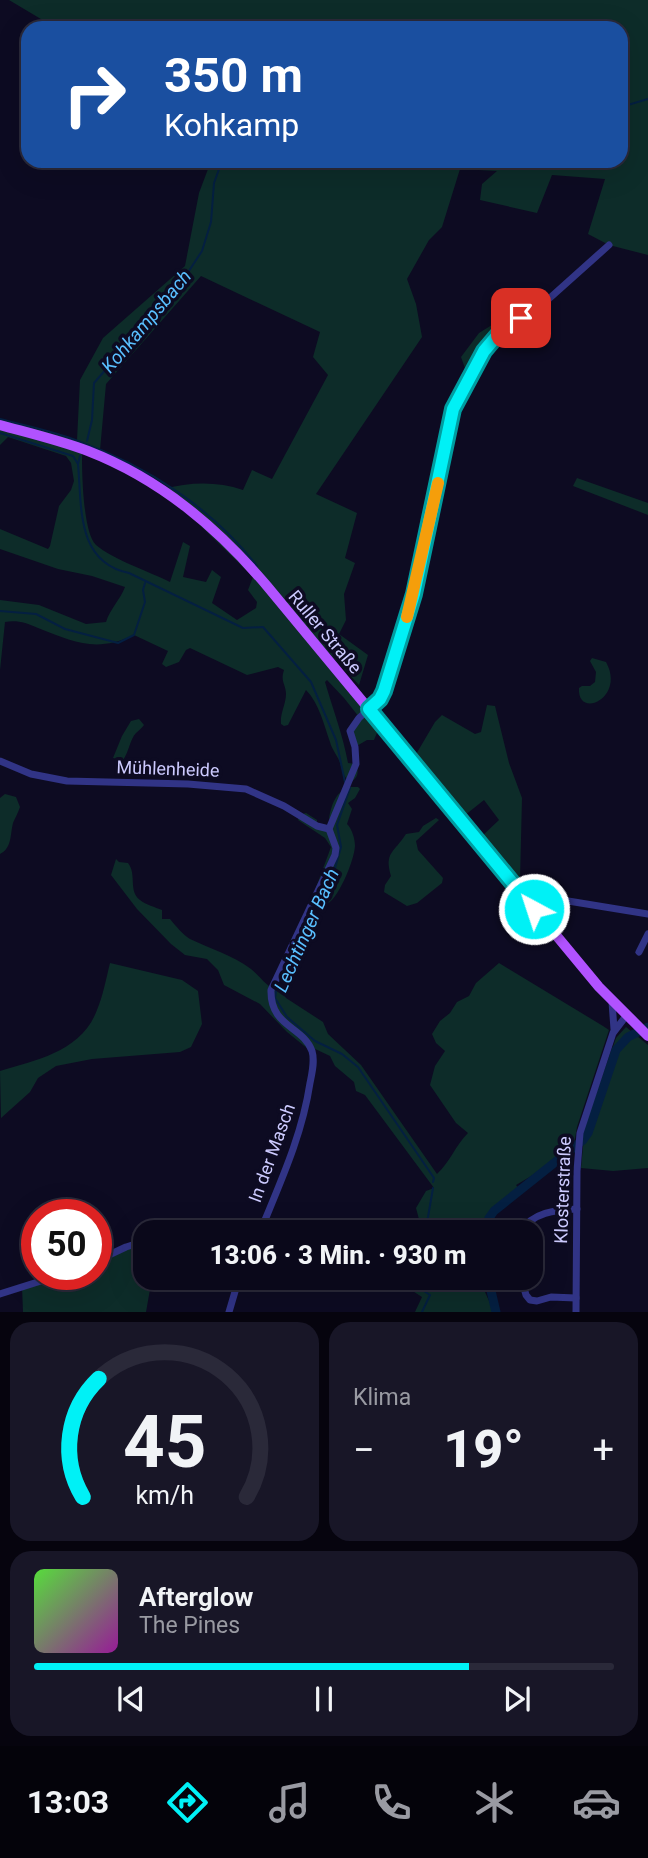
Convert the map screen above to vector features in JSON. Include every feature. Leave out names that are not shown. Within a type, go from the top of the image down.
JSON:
[{"type":"main road","name":"Ruller Straße","points":[[0,425],[98,455],[144,478],[185,505],[225,540],[256,573],[612,1002],[648,1036]]},
{"type":"street","points":[[369,709],[384,691],[414,594],[453,409],[484,351],[501,331],[542,304],[609,245]]},
{"type":"street","name":"In der Masch","points":[[265,1220],[306,1114],[313,1062],[310,1046],[281,1020],[273,1004],[271,990],[335,855],[329,829],[356,764],[350,731],[369,709]]},
{"type":"street","name":"Mühlenheide","points":[[0,761],[31,774],[67,781],[188,784],[246,789],[284,806],[317,826],[329,829]]},
{"type":"street","points":[[534,909],[543,902],[556,900],[648,914]]},
{"type":"street","points":[[639,952],[648,934]]},
{"type":"street","name":"Klosterstraße","points":[[612,1002],[613,1033]]},
{"type":"street","name":"Klosterstraße","points":[[576,1312],[580,1133],[613,1033],[626,1016]]},
{"type":"street","points":[[532,1220],[552,1210],[577,1209]]},
{"type":"street","points":[[112,1254],[133,1245]]},
{"type":"street","points":[[0,1294],[21,1287]]},
{"type":"street","points":[[229,1312],[235,1290]]},
{"type":"street","points":[[525,1290],[530,1300],[576,1298]]},
{"type":"green space","points":[[9,0],[648,0],[648,255],[609,245],[588,234],[605,179],[552,175],[537,213],[480,200],[482,184],[497,171],[460,169],[442,227],[429,240],[407,279],[416,304],[422,337],[316,494],[357,513],[345,558],[355,563],[344,594],[346,620],[339,634],[368,655],[359,685],[267,586],[379,728],[374,740],[367,740],[355,747],[350,731],[359,717],[327,680],[325,682],[348,763],[356,764],[357,767],[356,777],[351,782],[343,774],[318,708],[306,690],[288,725],[281,724],[286,694],[284,670],[278,667],[247,675],[190,648],[179,662],[166,667],[162,664],[168,651],[134,635],[108,643],[85,644],[14,621],[5,622],[0,670],[0,600],[39,605],[86,624],[106,622],[125,587],[58,569],[0,549],[0,529],[48,549],[59,506],[74,481],[71,463],[66,456],[8,437],[0,445],[0,419],[77,440],[80,380],[103,338],[185,266],[199,193],[208,168],[628,168],[628,21],[44,21]],"holes":[[[201,276],[320,332],[313,357],[328,375],[272,479],[252,470],[243,490],[203,484],[163,489],[253,577],[248,590],[257,602],[256,608],[237,620],[212,603],[221,577],[212,570],[206,582],[183,577],[190,546],[183,542],[170,582],[121,560],[96,545],[86,516],[82,454],[98,455],[100,450],[106,384]]]},
{"type":"green space","points":[[511,313],[521,318],[520,327],[477,365],[472,374],[466,371],[461,357],[479,333]]},
{"type":"green space","points":[[577,478],[648,503],[648,515],[573,486]]},
{"type":"green space","points":[[592,658],[606,662],[610,686],[606,694],[592,703],[580,698],[579,688],[595,682],[596,672],[590,661]]},
{"type":"green space","points":[[487,705],[495,706],[509,763],[522,798],[520,880],[536,889],[553,892],[540,899],[531,898],[481,837],[499,820],[484,800],[464,816],[415,756],[442,715],[475,734],[481,732]]},
{"type":"green space","points":[[139,719],[144,725],[134,736],[123,760],[113,758],[131,721]]},
{"type":"green space","points":[[350,787],[360,789],[348,803],[352,809],[347,824],[354,837],[354,853],[340,889],[324,906],[314,893],[331,847],[325,838],[298,820],[299,815],[306,813],[317,820],[317,826],[329,829],[332,822],[329,818],[331,808],[335,799]]},
{"type":"green space","points":[[5,794],[16,797],[20,807],[13,823],[9,845],[0,854],[0,798]]},
{"type":"green space","points":[[436,818],[439,820],[416,841],[418,850],[443,878],[442,883],[417,903],[407,906],[384,892],[391,876],[391,853],[406,834],[419,832]]},
{"type":"green space","points":[[116,859],[128,863],[136,896],[162,910],[162,919],[170,919],[190,939],[244,964],[268,986],[282,992],[286,998],[323,1022],[328,1034],[361,1065],[437,1174],[468,1133],[456,1123],[430,1085],[435,1066],[445,1051],[436,1043],[432,1034],[457,1002],[469,996],[476,983],[499,963],[609,1030],[577,1127],[570,1167],[550,1165],[516,1185],[520,1190],[503,1203],[489,1220],[419,1220],[416,1208],[426,1191],[434,1188],[365,1095],[356,1091],[354,1082],[335,1066],[330,1056],[311,1047],[308,1049],[260,1004],[224,985],[218,970],[207,959],[185,955],[171,944],[137,909],[111,875]]},
{"type":"green space","points":[[110,963],[182,980],[198,991],[202,1024],[191,1047],[180,1052],[92,1059],[56,1066],[38,1078],[30,1092],[1,1118],[0,1071],[57,1052],[81,1035],[97,1010]]},
{"type":"green space","points":[[626,1027],[648,1045],[648,1168],[613,1171],[581,1168],[585,1126],[616,1038]]},
{"type":"green space","points":[[133,1246],[133,1290],[150,1290],[146,1312],[23,1312],[22,1290],[112,1290],[112,1254]]},
{"type":"green space","points":[[411,1290],[485,1290],[494,1312],[415,1312],[422,1297]]},
{"type":"waterway","name":"Kohkampsbach","points":[[628,105],[648,99]]},
{"type":"waterway","name":"Kohkampsbach","points":[[87,441],[92,420],[94,383],[121,352],[141,323],[181,283],[202,251],[211,222],[214,183],[219,168]]},
{"type":"waterway","points":[[0,419],[78,441],[153,476],[220,526],[257,566]]},
{"type":"waterway","points":[[0,433],[73,456],[78,464]]},
{"type":"waterway","name":"Lechtinger Bach","points":[[80,456],[78,464],[85,530],[99,557],[112,567],[243,628],[263,627],[311,682],[336,740],[345,782]]},
{"type":"waterway","name":"Lechtinger Bach","points":[[0,611],[36,614],[65,629],[118,643],[134,635],[145,602],[145,583]]},
{"type":"waterway","name":"Lechtinger Bach","points":[[350,788],[337,825],[341,847],[335,868],[277,985],[275,998],[287,1017],[315,1041],[342,1054],[358,1067],[434,1178],[433,1182]]},
{"type":"waterway","points":[[489,1220],[494,1211],[583,1140],[588,1133],[616,1050],[628,1037],[648,1027]]},
{"type":"waterway","name":"Lechtinger Bach","points":[[427,1220],[433,1188]]},
{"type":"waterway","name":"Lechtinger Bach","points":[[422,1290],[430,1295],[422,1312]]},
{"type":"waterway","points":[[491,1290],[496,1312]]},
{"type":"slow traffic","points":[[407,617],[438,483]]},
{"type":"route","points":[[521,318],[501,331],[484,351],[453,409],[414,594],[384,691],[369,709],[534,909]]}]
